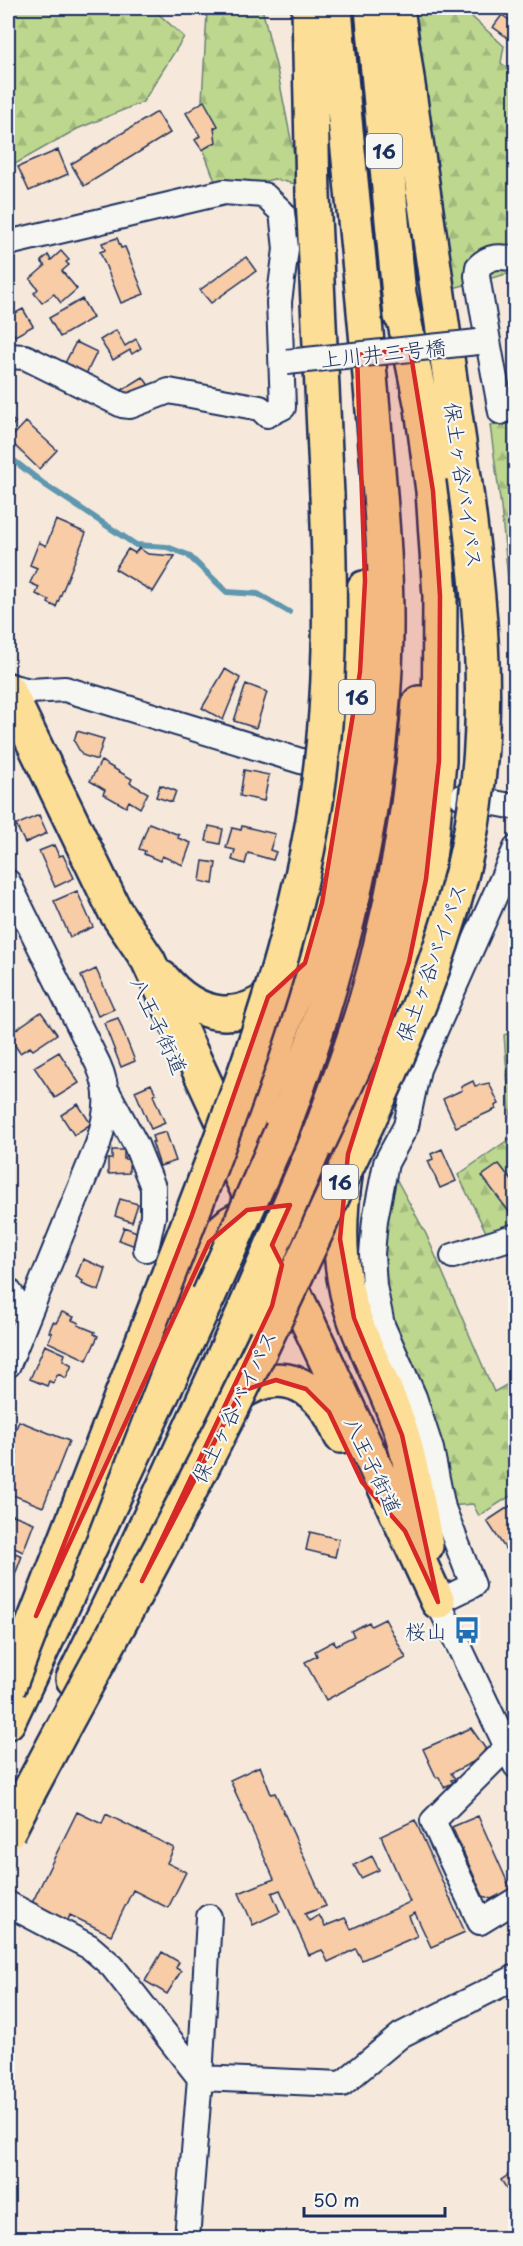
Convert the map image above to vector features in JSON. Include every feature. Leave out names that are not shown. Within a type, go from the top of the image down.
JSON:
[{"type":"highway","name":"16","points":[[8,1689],[192,1215],[255,1043],[294,910],[315,805],[322,759],[330,624],[327,495],[313,195],[309,8]]},
{"type":"highway","name":"16","points":[[8,1722],[210,1295],[282,1130],[323,1013],[348,922],[378,749],[385,667],[385,591],[379,481],[335,8]]},
{"type":"highway","name":"16","points":[[8,1839],[68,1688],[121,1580],[242,1316],[315,1148],[357,1027],[378,957],[405,826],[415,757],[420,685],[422,597],[417,481],[372,8]]},
{"type":"highway","name":"保土ヶ谷バイパス","points":[[8,1832],[190,1492],[252,1369],[369,1120],[410,1024],[447,928],[468,844],[475,807],[482,741],[484,665],[482,627],[464,477],[397,8]]},
{"type":"highway","name":"16","points":[[235,1163],[305,963],[322,903],[354,730],[365,582],[364,483],[356,325],[354,214]]},
{"type":"highway","name":"16","points":[[8,1678],[202,1254],[217,1233],[256,1209],[300,1201],[316,1191],[326,1179],[336,1162],[363,1095],[409,962],[426,879],[439,761],[440,596],[434,491],[422,408],[399,294]]},
{"type":"highway","name":"八王子街道","points":[[8,688],[115,911],[133,968],[220,1154],[235,1163]]},
{"type":"highway","name":"八王子街道","points":[[115,911],[148,960],[233,1143],[235,1163],[438,1602]]},
{"type":"highway","points":[[148,960],[174,992],[192,1005],[210,1012],[232,1013],[255,1007],[280,988],[305,963]]},
{"type":"highway","name":"16","points":[[363,1095],[348,1154],[341,1207],[340,1239],[346,1289],[354,1318],[392,1405],[402,1435],[438,1602]]},
{"type":"highway","points":[[8,1851],[129,1612],[159,1543],[272,1306],[282,1265]]},
{"type":"highway","points":[[224,1407],[239,1392],[256,1383],[276,1380],[290,1382],[306,1389],[317,1397],[329,1412],[362,1482],[405,1531]]},
{"type":"street","points":[[8,243],[224,192],[264,195],[282,212],[286,249],[279,302],[283,407],[267,416],[260,408],[169,392],[130,406],[122,405],[25,357],[8,356]]},
{"type":"street","points":[[501,412],[483,341],[477,276],[478,267],[484,261],[494,257],[516,259]]},
{"type":"street","name":"上川井三号橋","points":[[283,366],[483,341]]},
{"type":"street","points":[[8,688],[30,691],[65,689],[327,769]]},
{"type":"street","points":[[462,797],[516,807]]},
{"type":"street","points":[[438,1602],[473,1585],[443,1508],[431,1449],[414,1397],[382,1325],[374,1286],[372,1254],[375,1220],[386,1163],[406,1126],[418,1069],[516,848]]},
{"type":"street","points":[[8,882],[89,1043],[104,1077],[108,1093],[136,1145],[153,1187],[153,1216],[146,1249]]},
{"type":"street","points":[[8,1365],[98,1144],[105,1120],[108,1093]]},
{"type":"street","points":[[453,1256],[516,1236]]},
{"type":"street","points":[[8,1290],[27,1317]]},
{"type":"street","name":"八王子街道","points":[[438,1602],[511,1757]]},
{"type":"street","points":[[511,1757],[433,1821],[480,1922],[516,1900]]},
{"type":"street","points":[[8,1904],[90,1947],[112,1966],[200,2078],[342,2084],[402,2035],[516,1977]]},
{"type":"street","points":[[187,2238],[200,2078],[209,1917]]},
{"type":"highlighted area","points":[[410,349],[433,491],[440,596],[439,761],[426,879],[409,962],[348,1154],[340,1239],[354,1318],[402,1435],[438,1602],[405,1531],[362,1482],[329,1412],[306,1389],[276,1380],[241,1391],[142,1581],[272,1306],[282,1265],[272,1245],[290,1205],[247,1210],[209,1242],[36,1616],[192,1215],[268,997],[305,963],[322,903],[360,672],[365,581],[357,355]]},
{"type":"green space","points":[[8,8],[152,8],[184,37],[143,102],[77,129],[8,168]]},
{"type":"green space","points":[[209,8],[262,8],[300,185],[274,179],[219,192],[203,149],[201,118]]},
{"type":"green space","points":[[415,8],[462,8],[504,46],[501,63],[515,73],[515,272],[449,289]]},
{"type":"green space","points":[[516,423],[515,620],[512,620],[490,425]]},
{"type":"green space","points":[[515,1031],[515,1258],[489,1238],[458,1175],[512,1137],[504,1035]]},
{"type":"green space","points":[[392,1171],[426,1234],[494,1392],[515,1380],[515,1493],[479,1516],[473,1504],[450,1506],[386,1321],[378,1265]]},
{"type":"building","points":[[502,15],[516,25],[516,36],[512,41],[493,27]]},
{"type":"building","points":[[204,101],[218,126],[214,128],[216,142],[202,150],[195,140],[200,136],[186,113]]},
{"type":"building","points":[[157,112],[170,133],[84,186],[71,164]]},
{"type":"building","points":[[58,150],[68,174],[29,191],[18,167]]},
{"type":"building","points":[[117,238],[121,248],[125,247],[144,294],[121,303],[100,252],[105,250],[102,243]]},
{"type":"building","points":[[61,251],[69,260],[66,262],[69,265],[62,271],[77,289],[61,303],[54,294],[42,303],[34,293],[38,289],[30,279],[45,266],[41,261],[48,255],[51,260]]},
{"type":"building","points":[[246,257],[256,271],[211,303],[200,290]]},
{"type":"building","points":[[82,299],[93,318],[60,337],[49,318]]},
{"type":"building","points":[[23,309],[33,326],[15,336],[8,323],[8,317]]},
{"type":"building","points":[[116,330],[125,346],[136,339],[141,348],[132,354],[130,350],[113,360],[100,340]]},
{"type":"building","points":[[76,342],[97,352],[86,374],[65,363]]},
{"type":"building","points":[[143,377],[150,387],[127,397],[122,390]]},
{"type":"building","points":[[8,416],[15,422],[8,431]]},
{"type":"building","points":[[26,422],[57,450],[39,469],[9,440]]},
{"type":"building","points":[[56,520],[86,533],[56,607],[48,603],[49,600],[36,594],[39,587],[30,583],[37,568],[30,565],[39,542],[46,546]]},
{"type":"building","points":[[139,548],[148,554],[175,556],[153,592],[115,569],[128,549],[135,553]]},
{"type":"building","points":[[225,669],[240,678],[223,720],[202,708]]},
{"type":"building","points":[[246,684],[267,692],[256,728],[234,721]]},
{"type":"building","points":[[77,731],[104,739],[97,760],[82,755],[74,741]]},
{"type":"building","points":[[101,761],[132,779],[130,783],[148,793],[140,808],[129,801],[126,807],[103,794],[105,790],[90,781]]},
{"type":"building","points":[[244,770],[269,775],[264,801],[240,796]]},
{"type":"building","points":[[160,785],[176,791],[172,802],[156,797]]},
{"type":"building","points":[[39,815],[47,833],[25,843],[16,825]]},
{"type":"building","points":[[149,823],[179,835],[178,838],[191,843],[183,865],[162,856],[160,861],[144,854],[145,851],[139,849]]},
{"type":"building","points":[[209,826],[223,829],[220,844],[206,841]]},
{"type":"building","points":[[242,826],[275,834],[270,850],[276,852],[273,860],[248,853],[245,864],[232,860],[235,850],[226,848],[232,828],[241,830]]},
{"type":"building","points":[[54,845],[59,856],[63,855],[74,878],[55,887],[39,851]]},
{"type":"building","points":[[203,861],[216,863],[213,884],[200,881]]},
{"type":"building","points":[[77,891],[93,927],[70,937],[54,901]]},
{"type":"building","points":[[96,969],[114,1009],[98,1016],[81,976]]},
{"type":"building","points":[[41,1012],[57,1034],[33,1050],[30,1047],[20,1053],[8,1035]]},
{"type":"building","points":[[118,1018],[135,1061],[121,1067],[104,1023]]},
{"type":"building","points":[[59,1052],[79,1083],[55,1098],[34,1067]]},
{"type":"building","points":[[473,1081],[475,1086],[489,1083],[499,1104],[495,1106],[496,1109],[456,1127],[443,1099],[462,1090],[461,1087]]},
{"type":"building","points":[[151,1084],[156,1094],[153,1095],[165,1123],[151,1129],[135,1091]]},
{"type":"building","points":[[78,1104],[91,1124],[74,1135],[61,1115]]},
{"type":"building","points":[[166,1132],[176,1161],[160,1166],[152,1136]]},
{"type":"building","points":[[442,1149],[456,1181],[440,1188],[428,1161],[433,1159],[431,1154]]},
{"type":"building","points":[[112,1150],[124,1150],[124,1159],[133,1159],[133,1166],[129,1166],[129,1173],[108,1174],[108,1159],[112,1159]]},
{"type":"building","points":[[499,1164],[516,1186],[516,1221],[482,1176]]},
{"type":"building","points":[[120,1199],[138,1204],[132,1222],[115,1216]]},
{"type":"building","points":[[124,1227],[142,1234],[138,1247],[119,1240]]},
{"type":"building","points":[[83,1259],[106,1269],[99,1291],[82,1284],[83,1281],[76,1277]]},
{"type":"building","points":[[62,1312],[74,1317],[72,1320],[79,1323],[78,1325],[95,1332],[94,1334],[98,1336],[87,1360],[48,1342],[53,1322],[56,1323]]},
{"type":"building","points":[[45,1345],[65,1354],[63,1360],[72,1365],[66,1378],[58,1374],[53,1383],[49,1381],[47,1386],[30,1379]]},
{"type":"building","points":[[19,1421],[69,1441],[43,1507],[8,1493],[8,1475],[17,1452],[8,1449]]},
{"type":"building","points":[[516,1502],[516,1565],[487,1521]]},
{"type":"building","points":[[11,1514],[34,1523],[23,1552],[8,1545],[8,1522]]},
{"type":"building","points":[[310,1532],[339,1539],[335,1557],[306,1550]]},
{"type":"building","points":[[8,1550],[22,1556],[9,1591],[8,1591]]},
{"type":"building","points":[[385,1619],[406,1658],[326,1700],[305,1662],[317,1656],[315,1651],[334,1641],[336,1645],[354,1636],[351,1631],[369,1622],[371,1626]]},
{"type":"building","points":[[471,1728],[485,1748],[483,1757],[451,1773],[455,1779],[451,1780],[453,1783],[444,1787],[439,1777],[436,1777],[423,1749]]},
{"type":"building","points":[[260,1766],[271,1794],[275,1793],[326,1906],[305,1914],[309,1921],[319,1915],[325,1926],[345,1918],[351,1929],[410,1902],[381,1836],[415,1820],[465,1932],[431,1947],[415,1913],[409,1916],[417,1936],[362,1960],[356,1949],[328,1962],[322,1950],[309,1955],[280,1890],[272,1893],[280,1912],[253,1925],[239,1893],[274,1879],[230,1780]]},
{"type":"building","points":[[77,1812],[102,1824],[106,1814],[174,1848],[167,1863],[186,1872],[168,1908],[133,1890],[111,1935],[70,1915],[66,1925],[31,1905]]},
{"type":"building","points":[[478,1816],[511,1890],[491,1899],[483,1896],[452,1827]]},
{"type":"building","points":[[372,1856],[379,1870],[361,1878],[354,1865]]},
{"type":"building","points":[[162,1952],[179,1962],[176,1968],[181,1971],[167,1994],[145,1981]]},
{"type":"building","points":[[516,2170],[516,2203],[501,2180]]},
{"type":"waterway","points":[[8,456],[44,484],[136,545],[167,547],[188,555],[227,592],[258,594],[289,612]]},
{"type":"place","name":"桜山","points":[[467,1630]]}]
